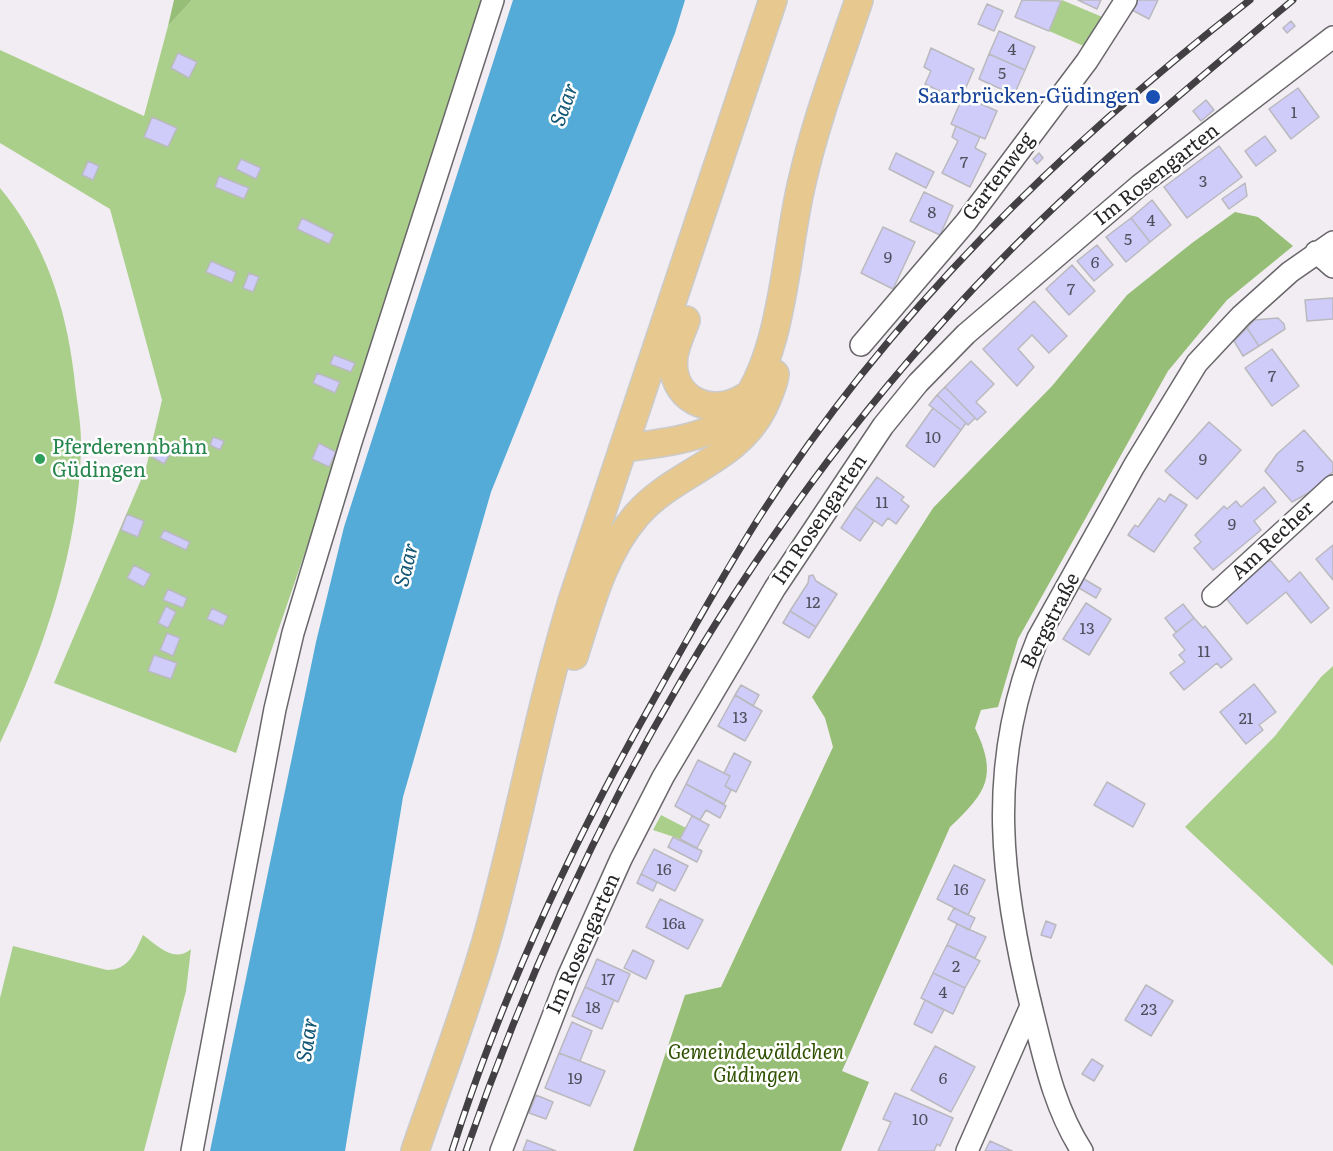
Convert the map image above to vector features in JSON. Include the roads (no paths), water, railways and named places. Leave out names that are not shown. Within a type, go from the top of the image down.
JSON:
[{"type":"main road","points":[[749,395],[735,404],[722,407],[708,408],[696,403],[683,390],[675,376],[674,356],[778,36],[776,0]]},
{"type":"main road","points":[[415,1151],[488,935],[547,683],[623,448],[776,0]]},
{"type":"main road","points":[[623,448],[677,440],[714,427],[738,411],[759,378],[773,339],[802,181],[859,0]]},
{"type":"main road","points":[[528,768],[566,683],[601,574],[617,540],[654,499],[728,451],[756,421],[774,380],[773,339]]},
{"type":"street","points":[[192,1151],[275,709],[293,633],[351,442],[493,0]]},
{"type":"street","name":"Gartenweg","points":[[861,345],[966,222],[1087,61],[1126,0]]},
{"type":"street","name":"Im Rosengarten","points":[[501,1151],[568,977],[621,859],[663,777],[775,588],[883,426],[918,383],[966,333],[1140,185],[1333,37]]},
{"type":"street","points":[[1325,247],[1333,267]]},
{"type":"street","name":"Bergstraße","points":[[1082,1151],[1063,1119],[1049,1083],[1011,910],[1002,831],[1009,742],[1025,669],[1038,638],[1129,476],[1197,363],[1241,316],[1325,247]]},
{"type":"street","name":"Am Recher","points":[[1213,596],[1333,486]]},
{"type":"street","points":[[967,1151],[1031,1006]]},
{"type":"water","name":"Saar","points":[[513,0],[685,0],[675,33],[491,492],[403,797],[345,1151],[210,1151],[316,642],[344,527]]},
{"type":"railway","points":[[452,1151],[471,1093],[515,980],[539,924],[592,815],[717,587],[760,516],[810,442],[922,302],[983,237],[1046,174],[1112,114],[1250,0]]},
{"type":"railway","points":[[466,1151],[511,1029],[563,909],[619,792],[682,679],[751,569],[826,463],[908,362],[1031,230],[1141,129],[1293,0]]},
{"type":"place","name":"Saarbrücken-Güdingen","points":[[1153,97]]},
{"type":"place","name":"Pferderennbahn Güdingen","points":[[40,459]]},
{"type":"park label","name":"Gemeindewäldchen Güdingen","points":[[756,1064]]}]
